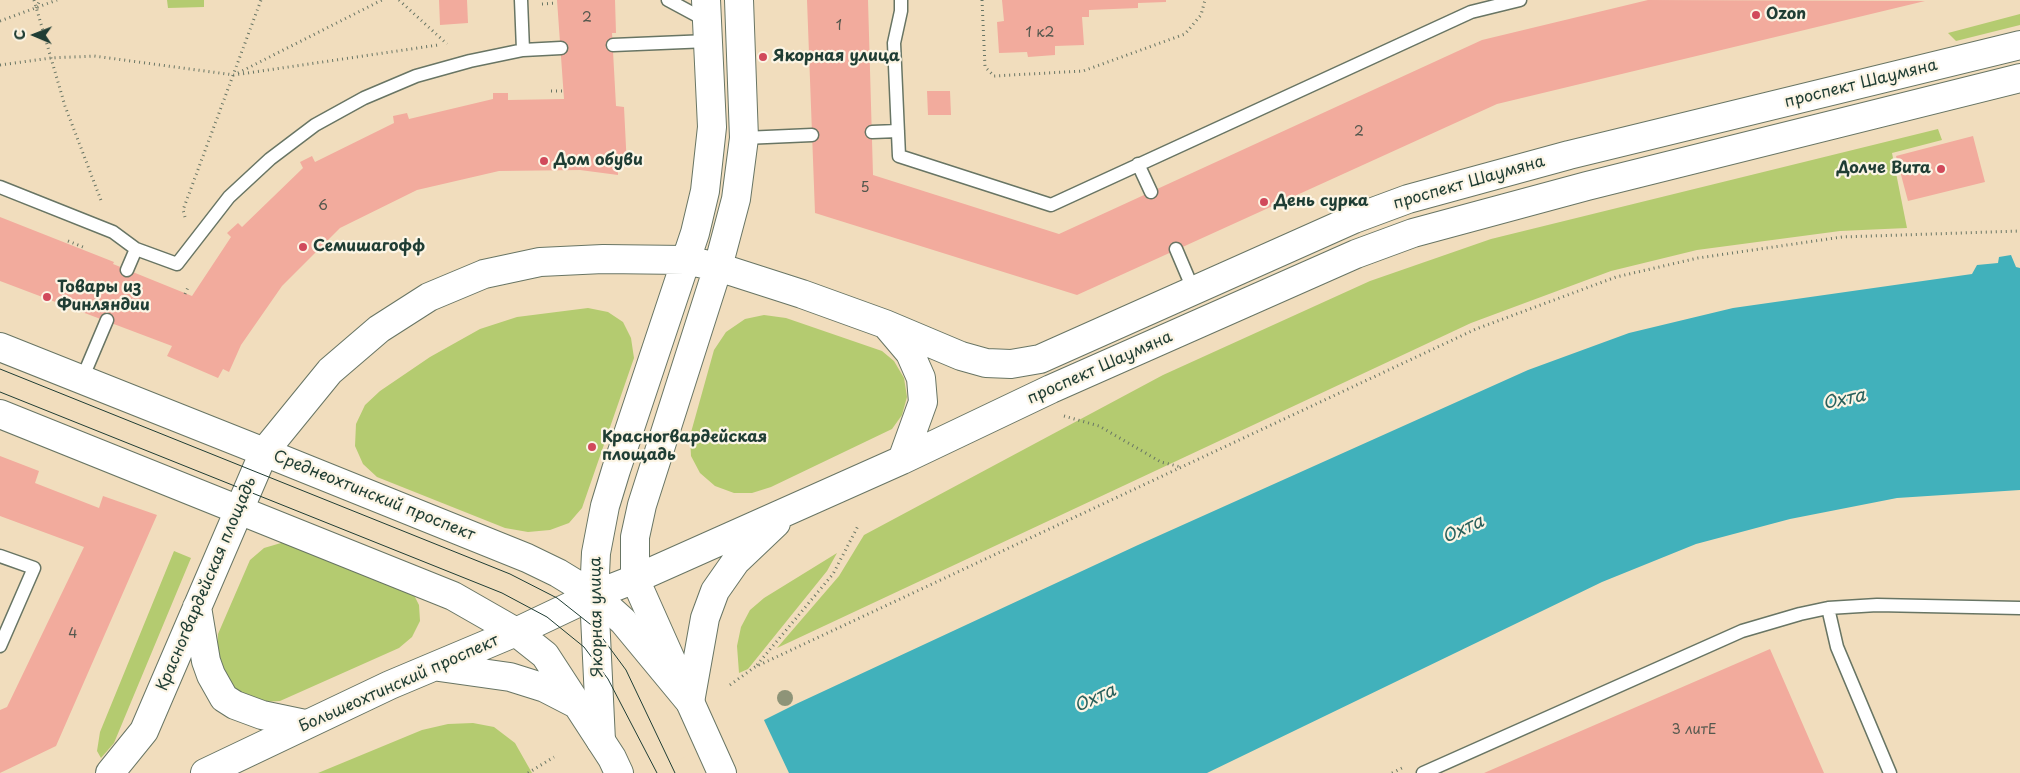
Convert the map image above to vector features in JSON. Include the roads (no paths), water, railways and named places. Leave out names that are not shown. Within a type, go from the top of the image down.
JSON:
[{"type":"street","points":[[722,773],[635,579],[636,536],[642,505],[718,267],[736,199],[744,138],[739,0]]},
{"type":"street","name":"Якорная улица","points":[[610,757],[594,594],[596,553],[605,506],[695,233],[709,166],[712,127],[707,21]]},
{"type":"street","name":"проспект Шаумяна","points":[[885,324],[961,356],[986,363],[1011,364],[1040,359],[1354,219],[1460,184],[2020,45]]},
{"type":"street","name":"проспект Шаумяна","points":[[902,460],[1051,389],[1356,254],[1413,233],[1587,186],[2020,78]]},
{"type":"street","name":"Красногвардейская площадь","points":[[110,773],[144,731],[264,452],[330,371],[379,329],[429,297],[484,274],[540,262],[603,259],[685,260],[718,267],[802,294],[885,324]]},
{"type":"street","points":[[594,594],[635,579],[902,460],[923,402],[921,378],[910,353],[885,324]]},
{"type":"street","name":"Среднеохтинский проспект","points":[[0,347],[527,558],[558,573],[594,594],[629,628],[693,710]]},
{"type":"street","points":[[0,414],[453,596],[516,632],[545,655],[610,757]]},
{"type":"street","points":[[693,710],[706,618],[715,591],[736,561],[790,509]]},
{"type":"street","name":"Большеохтинский проспект","points":[[205,773],[306,724],[516,632],[594,594]]},
{"type":"street","points":[[197,607],[206,661],[211,675],[224,698],[235,705],[262,715],[306,724]]},
{"type":"street","points":[[436,666],[510,677],[545,688],[578,704]]},
{"type":"lane","points":[[521,0],[523,50]]},
{"type":"lane","points":[[668,0],[707,21]]},
{"type":"lane","points":[[901,0],[902,11],[894,43],[900,156],[1051,205],[1471,12],[1513,1]]},
{"type":"lane","points":[[613,45],[707,21]]},
{"type":"lane","points":[[0,187],[113,232],[136,249],[177,264],[193,240],[229,197],[270,159],[315,125],[364,98],[416,76],[470,61],[523,50],[562,48]]},
{"type":"lane","points":[[872,132],[898,131]]},
{"type":"lane","points":[[744,138],[812,135]]},
{"type":"lane","points":[[1138,164],[1151,192]]},
{"type":"lane","points":[[128,270],[136,249]]},
{"type":"lane","points":[[1176,249],[1194,289]]},
{"type":"lane","points":[[82,379],[107,320]]},
{"type":"lane","points":[[0,556],[34,568],[0,646]]},
{"type":"lane","points":[[1423,773],[1742,631],[1828,608],[1877,605],[2020,608]]},
{"type":"lane","points":[[1828,608],[1837,648],[1890,773]]},
{"type":"water","name":"Охта","points":[[2011,255],[2016,267],[2020,268],[2020,490],[1897,498],[1790,519],[1696,544],[1602,582],[1207,773],[658,773],[796,704],[1138,545],[1528,370],[1629,333],[1733,308],[1972,274],[1977,265],[1998,263],[1999,257]]},
{"type":"tram line","points":[[0,369],[510,574],[557,598],[595,628],[626,670],[675,773]]},
{"type":"tram line","points":[[0,392],[502,593],[547,617],[584,647],[608,679],[657,773]]},
{"type":"place","name":"Ozon","points":[[1756,15]]},
{"type":"place","name":"Якорная улица","points":[[763,57]]},
{"type":"place","name":"Дом обуви","points":[[544,161]]},
{"type":"place","name":"Долче Вита","points":[[1941,169]]},
{"type":"place","name":"День сурка","points":[[1264,202]]},
{"type":"place","name":"Семишагофф","points":[[303,247]]},
{"type":"place","name":"Товары из Финляндии","points":[[47,297]]},
{"type":"place","name":"Красногвардейская площадь","points":[[592,447]]}]
